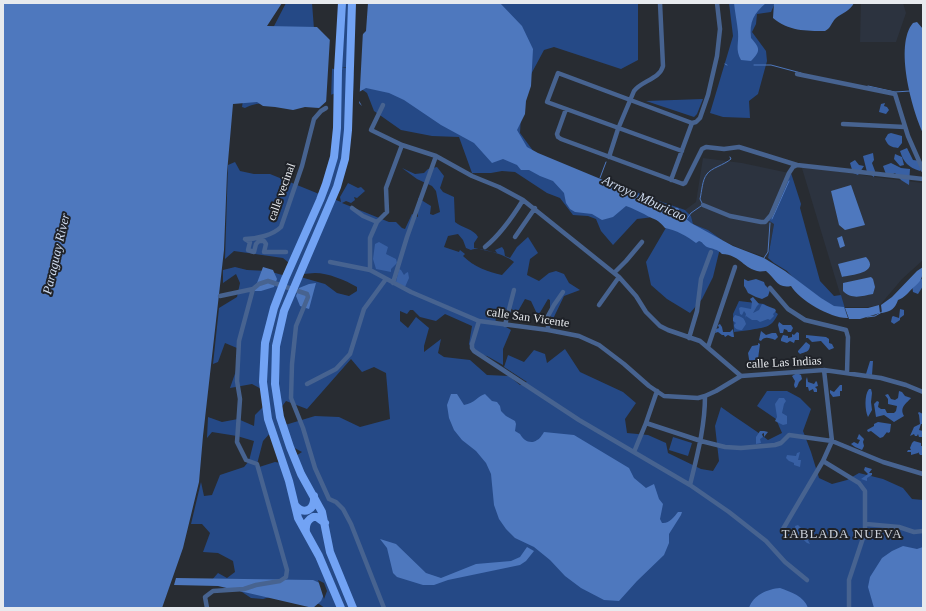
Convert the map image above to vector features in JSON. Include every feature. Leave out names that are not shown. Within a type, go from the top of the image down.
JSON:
[{"type":"highway","points":[[340,608],[319,556],[298,518],[289,481],[268,419],[263,382],[265,343],[274,308],[280,290],[326,184],[334,157],[337,128],[338,71],[342,3]]},
{"type":"highway","points":[[352,3],[348,130],[345,159],[337,187],[284,311],[276,346],[275,384],[280,416],[290,447],[301,474],[322,512],[330,552],[353,608]]},
{"type":"highway","points":[[295,505],[301,510],[306,511],[314,504],[314,496]]},
{"type":"highway","points":[[306,532],[305,526],[313,517],[317,517],[325,523]]},
{"type":"street","points":[[609,157],[618,129],[636,87],[659,74],[662,70],[660,3]]},
{"type":"street","points":[[682,151],[547,102],[558,73],[692,123],[696,122],[700,118],[708,95],[717,56],[720,29],[717,3]]},
{"type":"street","points":[[797,74],[895,94],[904,127],[923,170]]},
{"type":"street","name":"calle Las Indias","points":[[383,105],[371,130],[402,145],[436,156],[472,176],[499,187],[523,200],[619,277],[631,289],[646,312],[660,326],[700,341],[741,376],[824,370],[881,378],[906,385],[923,392]]},
{"type":"street","name":"calle vecinal","points":[[286,252],[264,252],[266,244],[264,241],[259,241],[256,244],[254,252],[248,250],[250,242],[245,239],[252,239],[275,233],[281,227],[302,166],[314,119],[326,108]]},
{"type":"street","points":[[566,109],[557,134],[561,140],[684,184],[702,149],[739,147],[799,165],[923,179]]},
{"type":"street","points":[[671,180],[692,123]]},
{"type":"street","points":[[843,124],[904,127]]},
{"type":"street","points":[[370,270],[370,238],[376,222],[387,212],[386,188],[402,145]]},
{"type":"street","points":[[393,283],[407,237],[436,156]]},
{"type":"street","points":[[703,205],[730,216],[765,222],[771,215],[789,173],[793,167],[799,165]]},
{"type":"street","points":[[485,247],[505,228],[523,200]]},
{"type":"street","points":[[352,208],[363,216],[376,222]]},
{"type":"street","points":[[515,237],[534,208]]},
{"type":"street","points":[[614,273],[642,242]]},
{"type":"street","points":[[689,338],[697,311],[701,279],[711,252]]},
{"type":"street","name":"calle San Vicente","points":[[330,262],[370,270],[393,283],[479,321],[548,330],[579,336],[599,345],[664,396],[698,398],[716,392],[741,376]]},
{"type":"street","points":[[708,347],[735,266]]},
{"type":"street","points":[[599,305],[619,277]]},
{"type":"street","points":[[307,384],[336,369],[350,354],[364,309],[386,279]]},
{"type":"street","points":[[220,296],[252,289],[259,284],[268,282],[307,294],[308,296],[296,326],[292,364],[291,398],[303,428],[315,468],[329,499],[336,502],[343,509],[351,524],[384,608]]},
{"type":"street","points":[[770,288],[788,309],[805,320],[846,330],[848,336],[847,373]]},
{"type":"street","points":[[207,608],[205,597],[213,592],[244,589],[256,585],[280,581],[286,577],[288,570],[256,464],[246,460],[237,442],[240,399],[237,381],[240,341],[252,289]]},
{"type":"street","points":[[506,325],[514,290]]},
{"type":"street","points":[[548,330],[548,316],[563,292]]},
{"type":"street","points":[[479,321],[472,344],[474,351],[579,420],[690,485],[748,526],[766,541],[785,562],[808,580]]},
{"type":"street","points":[[783,529],[823,460],[832,441],[824,370]]},
{"type":"street","points":[[634,452],[657,391]]},
{"type":"street","points":[[690,485],[701,441],[705,412],[705,396]]},
{"type":"street","points":[[646,423],[701,441],[725,447],[741,448],[775,445],[780,443],[789,435],[832,441],[883,462],[923,474]]},
{"type":"street","points":[[823,460],[859,483],[864,488],[866,524],[850,580],[849,608]]},
{"type":"street","points":[[866,524],[892,526],[914,532],[923,531]]},
{"type":"shaded area","points":[[286,3],[312,3],[314,29],[330,68],[341,71],[341,67],[348,68],[348,73],[360,75],[523,79],[520,133],[534,152],[613,185],[630,189],[685,210],[691,216],[693,224],[708,230],[722,240],[713,277],[702,299],[690,313],[667,299],[651,285],[646,262],[667,226],[654,217],[637,219],[613,245],[601,231],[596,219],[588,216],[573,215],[560,198],[547,193],[515,172],[502,171],[491,173],[472,173],[459,137],[432,136],[401,130],[374,111],[367,93],[360,88],[350,92],[343,156],[331,198],[341,202],[340,197],[348,183],[358,188],[361,187],[365,191],[357,198],[354,197],[355,200],[351,203],[346,201],[342,203],[389,222],[396,222],[405,229],[412,214],[418,217],[418,198],[431,206],[430,214],[433,215],[440,212],[436,191],[432,186],[417,179],[402,168],[415,174],[424,173],[428,169],[437,167],[444,176],[440,188],[443,192],[454,197],[455,222],[476,234],[478,237],[474,243],[474,248],[480,249],[471,250],[466,248],[463,240],[458,234],[448,236],[444,247],[459,252],[460,250],[465,254],[463,256],[467,260],[476,266],[486,271],[502,275],[514,262],[506,257],[492,252],[497,253],[495,250],[502,247],[505,256],[510,258],[517,247],[528,237],[538,253],[530,259],[527,275],[539,281],[549,273],[556,271],[564,274],[569,283],[580,290],[564,296],[553,319],[550,315],[550,300],[548,299],[538,316],[531,301],[525,299],[517,313],[509,307],[495,320],[511,330],[503,349],[503,365],[487,356],[475,354],[469,344],[472,326],[445,314],[436,321],[420,317],[413,310],[410,310],[407,314],[400,311],[400,321],[408,328],[416,317],[429,328],[424,346],[424,352],[441,339],[438,353],[444,357],[470,360],[487,375],[509,376],[520,385],[527,382],[504,367],[508,355],[524,362],[534,350],[545,354],[547,363],[565,349],[580,372],[623,392],[636,403],[625,419],[627,433],[648,435],[666,443],[668,453],[701,469],[713,471],[719,461],[715,426],[721,407],[768,440],[782,433],[776,419],[757,406],[767,391],[787,391],[800,398],[811,409],[803,431],[819,478],[832,484],[847,480],[859,473],[883,479],[903,488],[912,499],[923,500],[923,608],[325,608],[319,604],[296,603],[277,595],[263,599],[251,598],[242,592],[211,581],[218,573],[227,578],[235,572],[233,561],[218,553],[203,552],[210,533],[202,524],[191,524],[201,482],[204,496],[212,495],[220,475],[244,467],[249,461],[254,441],[237,436],[212,432],[207,438],[208,417],[222,422],[238,419],[254,426],[255,415],[263,407],[267,392],[252,384],[230,388],[238,365],[237,348],[225,343],[218,362],[213,364],[219,308],[237,297],[240,283],[236,274],[223,283],[223,270],[235,267],[247,270],[268,271],[286,276],[294,267],[283,258],[234,251],[225,259],[228,165],[235,162],[240,171],[254,174],[270,174],[324,196],[328,185],[338,92],[295,103],[282,105],[255,104],[245,108],[242,107],[246,80]],"holes":[[[320,273],[342,279],[357,287],[357,291],[349,296],[337,293],[325,284],[297,276],[303,274]],[[351,359],[362,372],[374,367],[386,373],[390,419],[360,427],[339,417],[315,416],[285,425],[277,413],[286,401],[307,409]],[[272,431],[287,464],[275,462],[256,468],[263,441]],[[287,444],[302,452],[294,457]]]},
{"type":"shaded area","points":[[343,3],[350,3],[348,67],[341,67]]},
{"type":"shaded area","points":[[423,3],[638,3],[638,60],[621,69],[554,47],[544,50],[529,78]]},
{"type":"shaded area","points":[[729,3],[775,3],[771,12],[757,14],[756,24],[752,32],[766,51],[767,61],[758,94],[749,101],[750,118],[723,117],[710,113],[733,36]]},
{"type":"shaded area","points":[[861,3],[903,3],[906,13],[896,42],[860,42]]},
{"type":"shaded area","points":[[703,99],[697,114],[694,117],[646,101]]},
{"type":"shaded area","points":[[885,103],[884,106],[889,110],[886,114],[879,112],[881,104]]},
{"type":"shaded area","points":[[891,133],[902,136],[902,143],[898,148],[890,146],[885,139],[888,134]]},
{"type":"shaded area","points":[[907,148],[913,160],[921,161],[923,167],[920,171],[909,166],[903,159],[900,151]]},
{"type":"shaded area","points":[[873,153],[874,160],[872,163],[875,171],[874,177],[867,172],[863,156]]},
{"type":"shaded area","points":[[895,154],[902,157],[904,165],[900,166],[894,159]]},
{"type":"shaded area","points":[[703,158],[742,163],[789,173],[774,224],[768,258],[739,248],[722,240],[708,230],[693,224],[691,216],[685,210],[696,202]]},
{"type":"shaded area","points":[[855,160],[859,165],[864,166],[858,175],[853,173],[850,163]]},
{"type":"shaded area","points":[[891,163],[901,168],[910,169],[909,185],[901,180],[895,173],[887,177],[883,166]]},
{"type":"shaded area","points":[[801,165],[874,177],[923,183],[923,260],[902,279],[880,305],[868,307],[844,307]]},
{"type":"shaded area","points":[[789,173],[791,173],[801,204],[800,208],[820,281],[834,296],[841,295],[846,312],[840,311],[800,285],[787,271],[768,258],[774,224],[768,220]]},
{"type":"shaded area","points":[[379,242],[388,247],[386,254],[396,259],[397,263],[391,269],[391,272],[376,269],[373,259],[375,244]]},
{"type":"shaded area","points":[[399,269],[404,275],[408,272],[409,278],[405,287],[396,282]]},
{"type":"shaded area","points":[[923,278],[923,286],[918,294],[913,292],[912,285]]},
{"type":"shaded area","points":[[744,279],[748,281],[756,279],[764,282],[770,290],[768,296],[762,299],[748,293],[744,286]]},
{"type":"shaded area","points":[[753,297],[759,304],[753,313],[759,310],[762,304],[775,309],[776,311],[773,314],[774,316],[770,320],[768,319],[760,322],[757,320],[752,320],[746,316],[745,318],[746,314],[744,311],[742,315],[740,314],[739,308],[741,307],[751,309],[752,302],[750,299]]},
{"type":"shaded area","points":[[739,301],[764,304],[778,314],[770,325],[763,328],[734,332],[733,314]]},
{"type":"shaded area","points":[[900,309],[904,310],[904,315],[894,324],[891,322],[892,317],[899,318]]},
{"type":"shaded area","points":[[735,315],[741,317],[746,324],[742,330],[738,329],[734,325],[736,323],[733,321]]},
{"type":"shaded area","points":[[779,322],[783,325],[791,325],[793,328],[791,332],[784,329],[783,333],[780,333],[778,325]]},
{"type":"shaded area","points":[[720,324],[723,332],[730,332],[733,329],[734,337],[728,335],[725,337],[718,332],[715,333],[716,329],[719,328],[718,325]]},
{"type":"shaded area","points":[[761,331],[766,335],[776,333],[778,337],[775,340],[765,338],[761,341],[759,340]]},
{"type":"shaded area","points":[[797,332],[799,333],[799,340],[795,340],[794,343],[790,341],[787,343],[781,341],[783,335],[788,336],[788,338],[792,337],[792,334],[794,335]]},
{"type":"shaded area","points":[[806,335],[826,337],[829,339],[829,343],[832,344],[834,348],[829,350],[821,341],[812,342],[806,338]]},
{"type":"shaded area","points":[[806,342],[810,345],[809,349],[800,354],[798,351]]},
{"type":"shaded area","points":[[758,343],[760,344],[758,359],[753,365],[750,365],[748,353],[752,346],[758,345]]},
{"type":"shaded area","points":[[870,361],[873,361],[872,375],[866,374]]},
{"type":"shaded area","points":[[797,373],[801,375],[802,379],[795,388],[795,381],[792,376]]},
{"type":"shaded area","points":[[807,377],[808,382],[814,384],[816,381],[817,382],[818,386],[815,387],[817,392],[814,392],[813,389],[809,391],[808,387],[806,387]]},
{"type":"shaded area","points":[[840,385],[842,385],[842,391],[840,391],[840,396],[833,397],[830,390],[834,392]]},
{"type":"shaded area","points":[[869,389],[871,389],[872,393],[872,410],[868,417],[866,411],[866,395]]},
{"type":"shaded area","points":[[899,391],[905,396],[911,398],[902,410],[904,416],[894,422],[884,415],[876,417],[874,404],[877,401],[879,402],[878,407],[885,409],[887,413],[894,413],[896,411],[897,406],[888,404],[888,399],[885,395],[888,394],[891,399],[895,400],[898,398]]},
{"type":"shaded area","points":[[779,398],[784,398],[786,401],[782,413],[787,416],[787,424],[783,425],[775,421],[777,417],[775,404]]},
{"type":"shaded area","points":[[919,412],[923,414],[923,424],[921,424],[919,430],[923,431],[923,437],[919,437],[918,434],[917,436],[914,434],[910,436],[914,427],[920,424]]},
{"type":"shaded area","points":[[878,422],[891,424],[890,432],[887,432],[880,438],[871,431],[868,432],[867,430]]},
{"type":"shaded area","points":[[760,431],[768,432],[764,437],[764,433],[762,434],[763,437],[760,439],[761,443],[756,444],[756,437]]},
{"type":"shaded area","points":[[859,434],[864,439],[864,446],[862,450],[851,444],[854,442],[858,444],[860,440],[857,439]]},
{"type":"shaded area","points":[[673,437],[692,443],[688,456],[669,450]]},
{"type":"shaded area","points":[[914,441],[921,443],[921,446],[923,446],[923,455],[920,455],[918,452],[911,455],[911,452],[907,452],[908,450],[911,450],[910,448]]},
{"type":"shaded area","points":[[800,452],[798,460],[801,460],[800,467],[794,465],[794,463],[786,458],[787,455],[796,456],[797,453]]},
{"type":"shaded area","points":[[865,467],[872,469],[869,473],[872,473],[872,475],[867,478],[867,481],[861,479],[868,474],[864,470]]},
{"type":"shaded area","points":[[798,525],[802,529],[810,544],[796,533],[795,526]]},
{"type":"water","name":"Paraguay River","points":[[3,3],[282,3],[267,26],[317,27],[331,41],[329,99],[319,108],[305,107],[293,110],[263,106],[257,102],[233,104],[227,173],[224,250],[199,482],[183,548],[162,608],[3,608]]},
{"type":"water","points":[[368,3],[500,3],[522,26],[533,49],[531,86],[526,101],[525,114],[517,130],[527,147],[538,153],[668,207],[678,208],[685,218],[691,223],[733,246],[764,258],[834,306],[844,307],[848,318],[833,315],[816,308],[801,297],[791,286],[782,286],[766,271],[752,269],[737,258],[722,254],[717,250],[707,247],[700,241],[696,243],[673,230],[665,228],[657,221],[626,206],[613,217],[602,220],[592,214],[575,212],[570,209],[566,203],[564,193],[553,181],[529,170],[521,170],[517,165],[503,159],[492,163],[474,143],[441,125],[404,100],[389,93],[366,88],[359,92],[358,99],[362,106],[355,99],[356,41],[366,31]]},
{"type":"water","points":[[734,3],[766,3],[758,10],[753,18],[751,38],[758,47],[758,52],[751,61],[741,60],[738,53],[738,32]]},
{"type":"water","points":[[774,3],[854,3],[848,10],[836,18],[825,31],[811,31],[785,26],[773,18]]},
{"type":"water","points":[[917,22],[923,29],[923,133],[910,94],[905,61],[905,46],[908,33],[913,23]]},
{"type":"water","points":[[851,185],[865,225],[845,230],[839,225],[831,191]]},
{"type":"water","points":[[842,236],[845,246],[840,248],[837,238]]},
{"type":"water","points":[[866,257],[870,262],[870,267],[867,270],[842,277],[838,264]]},
{"type":"water","points":[[263,267],[273,270],[277,279],[274,287],[261,291],[254,291]]},
{"type":"water","points":[[923,267],[922,276],[919,282],[905,296],[898,300],[896,306],[882,313],[881,305],[892,297],[917,271]]},
{"type":"water","points":[[871,277],[875,287],[873,294],[850,296],[843,291],[843,283]]},
{"type":"water","points":[[316,283],[309,309],[300,306],[296,296],[299,288]]},
{"type":"water","points":[[879,305],[880,313],[860,319],[849,319],[845,308],[868,308]]},
{"type":"water","points":[[451,394],[457,394],[464,405],[471,403],[485,394],[492,401],[497,402],[501,411],[506,416],[515,421],[515,431],[527,441],[535,441],[540,438],[544,432],[574,435],[629,468],[634,478],[646,488],[654,484],[659,499],[663,504],[660,519],[662,523],[669,521],[678,512],[682,512],[669,534],[669,543],[664,555],[619,601],[604,600],[581,588],[565,576],[550,560],[534,547],[515,538],[499,519],[494,505],[491,474],[486,463],[476,451],[462,440],[454,430],[449,418],[447,405]]},
{"type":"water","points":[[380,539],[396,544],[426,573],[441,578],[476,564],[511,561],[520,557],[527,547],[534,551],[526,561],[520,565],[448,580],[434,585],[423,585],[397,577],[393,573],[387,548]]},
{"type":"water","points":[[903,546],[917,549],[923,547],[923,608],[874,608],[868,587],[870,577],[882,558]]},
{"type":"water","points":[[176,578],[313,580],[322,584],[325,592],[321,601],[313,608],[218,586],[174,585]]},
{"type":"water","points":[[780,588],[800,597],[808,608],[749,608],[757,596]]},
{"type":"pier","points":[[363,31],[359,106],[353,100],[354,41]]},
{"type":"pier","points":[[330,37],[333,41],[331,99],[326,104]]},
{"type":"pier","points":[[318,580],[324,583],[327,591],[324,599]]},
{"type":"waterway","points":[[754,65],[771,65],[801,73]]},
{"type":"waterway","points":[[868,86],[895,92],[910,91]]},
{"type":"waterway","points":[[702,203],[700,199],[705,176],[711,170],[731,159],[730,157]]},
{"type":"waterway","points":[[600,178],[606,162]]},
{"type":"waterway","points":[[772,219],[789,181]]},
{"type":"waterway","points":[[686,220],[691,213],[701,206]]},
{"type":"waterway","points":[[764,258],[768,252],[770,223]]},
{"type":"waterway","name":"Arroyo Mburicao","points":[[867,317],[875,316],[882,312]]},
{"type":"district","name":"TABLADA NUEVA","points":[[842,535]]}]
